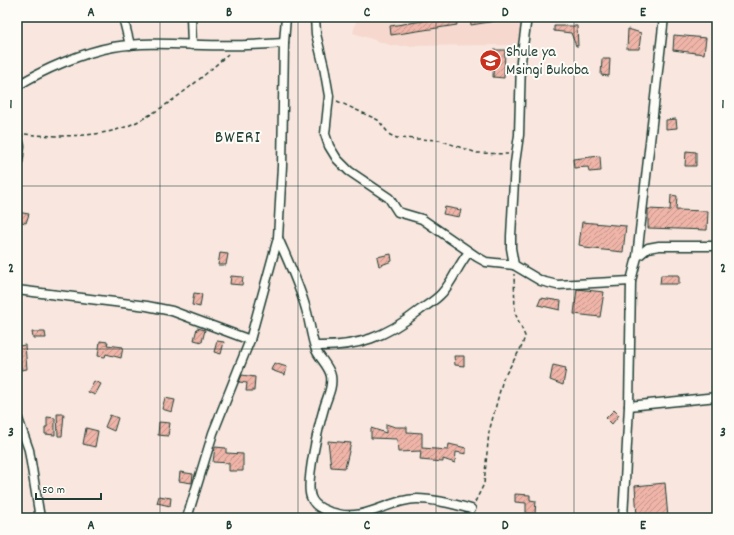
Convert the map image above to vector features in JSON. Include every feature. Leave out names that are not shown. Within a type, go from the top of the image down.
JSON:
[{"type":"street","points":[[123,17],[130,45]]},
{"type":"street","points":[[191,17],[192,45]]},
{"type":"street","points":[[187,518],[213,433],[250,340],[278,238],[282,166],[284,43],[286,17]]},
{"type":"street","points":[[316,17],[316,34],[329,96],[325,134],[329,146],[337,159],[349,171],[389,198],[398,212],[422,219],[486,262],[514,265],[541,281],[557,286],[631,281]]},
{"type":"street","points":[[514,265],[511,248],[516,154],[520,135],[521,61],[527,17]]},
{"type":"street","points":[[623,518],[629,406],[631,281],[637,256],[664,17]]},
{"type":"street","points":[[17,86],[56,66],[104,48],[130,45],[237,46],[284,43]]},
{"type":"street","points":[[17,171],[20,158],[21,134]]},
{"type":"street","points":[[278,238],[300,289],[315,346],[329,371],[332,385],[320,427],[310,480],[309,491],[311,499],[316,505],[337,514],[349,516],[378,510],[400,502],[417,499],[440,501],[471,509]]},
{"type":"street","points":[[637,256],[648,248],[658,246],[717,246]]},
{"type":"street","points":[[315,346],[356,344],[390,331],[441,294],[451,282],[460,263],[469,252]]},
{"type":"street","points":[[17,290],[147,306],[172,311],[250,340]]},
{"type":"street","points":[[629,406],[717,396]]},
{"type":"street","points":[[17,416],[29,450],[40,518]]},
{"type":"path","points":[[21,134],[45,136],[116,130],[169,102],[200,79],[237,46]]},
{"type":"path","points":[[329,96],[378,120],[390,135],[397,138],[440,140],[477,153],[516,154]]},
{"type":"path","points":[[471,509],[481,494],[484,484],[489,432],[503,379],[522,346],[525,336],[515,313],[514,265]]},
{"type":"shaded area","points":[[357,17],[524,17],[523,45],[393,46],[353,33]]},
{"type":"building","points":[[456,17],[457,25],[391,35],[390,26]]},
{"type":"building","points":[[470,17],[495,17],[495,21],[471,25]]},
{"type":"building","points":[[554,26],[577,26],[578,46],[576,46],[571,33],[554,31]]},
{"type":"building","points":[[628,29],[641,33],[639,49],[627,49]]},
{"type":"building","points":[[674,35],[706,38],[704,54],[673,50]]},
{"type":"building","points":[[494,50],[505,50],[504,78],[493,77]]},
{"type":"building","points":[[602,59],[610,59],[609,76],[601,75]]},
{"type":"building","points":[[676,119],[677,128],[666,129],[666,120]]},
{"type":"building","points":[[686,151],[696,152],[696,166],[685,166]]},
{"type":"building","points":[[600,156],[601,171],[589,172],[588,167],[574,168],[573,159]]},
{"type":"building","points":[[671,195],[677,196],[676,210],[708,211],[707,230],[648,228],[648,209],[670,210]]},
{"type":"building","points":[[445,207],[461,210],[459,217],[443,214]]},
{"type":"building","points":[[17,212],[29,214],[26,223],[17,221]]},
{"type":"building","points":[[582,222],[626,226],[623,252],[584,248],[584,246],[579,245]]},
{"type":"building","points":[[220,253],[228,254],[226,265],[218,265]]},
{"type":"building","points":[[391,254],[392,261],[379,266],[377,257]]},
{"type":"building","points":[[661,275],[679,275],[679,284],[660,284]]},
{"type":"building","points":[[231,276],[243,277],[242,285],[230,284]]},
{"type":"building","points":[[577,289],[604,292],[600,317],[574,314]]},
{"type":"building","points":[[194,293],[202,294],[200,307],[192,305]]},
{"type":"building","points":[[541,298],[561,301],[560,310],[538,305]]},
{"type":"building","points":[[197,328],[205,330],[202,342],[194,340]]},
{"type":"building","points":[[32,332],[45,332],[46,338],[33,338]]},
{"type":"building","points":[[100,341],[108,342],[107,345],[123,347],[121,358],[106,354],[105,357],[98,356]]},
{"type":"building","points":[[217,341],[224,342],[221,354],[214,352]]},
{"type":"building","points":[[25,345],[27,369],[21,370],[19,346]]},
{"type":"building","points":[[454,356],[464,356],[464,366],[455,365]]},
{"type":"building","points":[[274,363],[287,367],[285,375],[271,370]]},
{"type":"building","points":[[553,365],[566,368],[563,385],[550,380]]},
{"type":"building","points":[[242,375],[255,377],[254,391],[246,391],[247,383],[239,382]]},
{"type":"building","points":[[94,381],[101,384],[95,395],[88,392]]},
{"type":"building","points":[[165,398],[175,400],[172,412],[162,409]]},
{"type":"building","points":[[614,410],[619,415],[612,424],[606,418]]},
{"type":"building","points":[[57,414],[64,414],[62,436],[58,436]]},
{"type":"building","points":[[110,415],[118,418],[114,431],[105,427]]},
{"type":"building","points":[[47,417],[55,418],[55,435],[45,434]]},
{"type":"building","points":[[159,422],[170,423],[168,436],[158,435]]},
{"type":"building","points":[[386,424],[395,427],[407,427],[407,432],[422,433],[422,448],[448,450],[449,444],[466,448],[466,454],[456,452],[455,463],[443,459],[443,462],[420,460],[421,451],[398,452],[397,439],[371,438],[371,428],[386,433]]},
{"type":"building","points":[[86,428],[98,431],[95,447],[83,444]]},
{"type":"building","points":[[328,441],[351,443],[345,468],[331,467]]},
{"type":"building","points":[[215,447],[226,448],[226,453],[243,454],[243,471],[229,471],[229,463],[213,462]]},
{"type":"building","points":[[180,472],[193,474],[192,483],[179,481]]},
{"type":"building","points":[[665,483],[668,518],[637,518],[635,486]]},
{"type":"building","points":[[515,494],[530,495],[530,500],[536,501],[535,514],[526,513],[526,503],[515,502]]},
{"type":"building","points":[[159,496],[171,498],[170,506],[157,503]]},
{"type":"place","name":"Shule ya Msingi Bukoba","points":[[491,61]]},
{"type":"district","name":"BWERI","points":[[238,138]]}]
